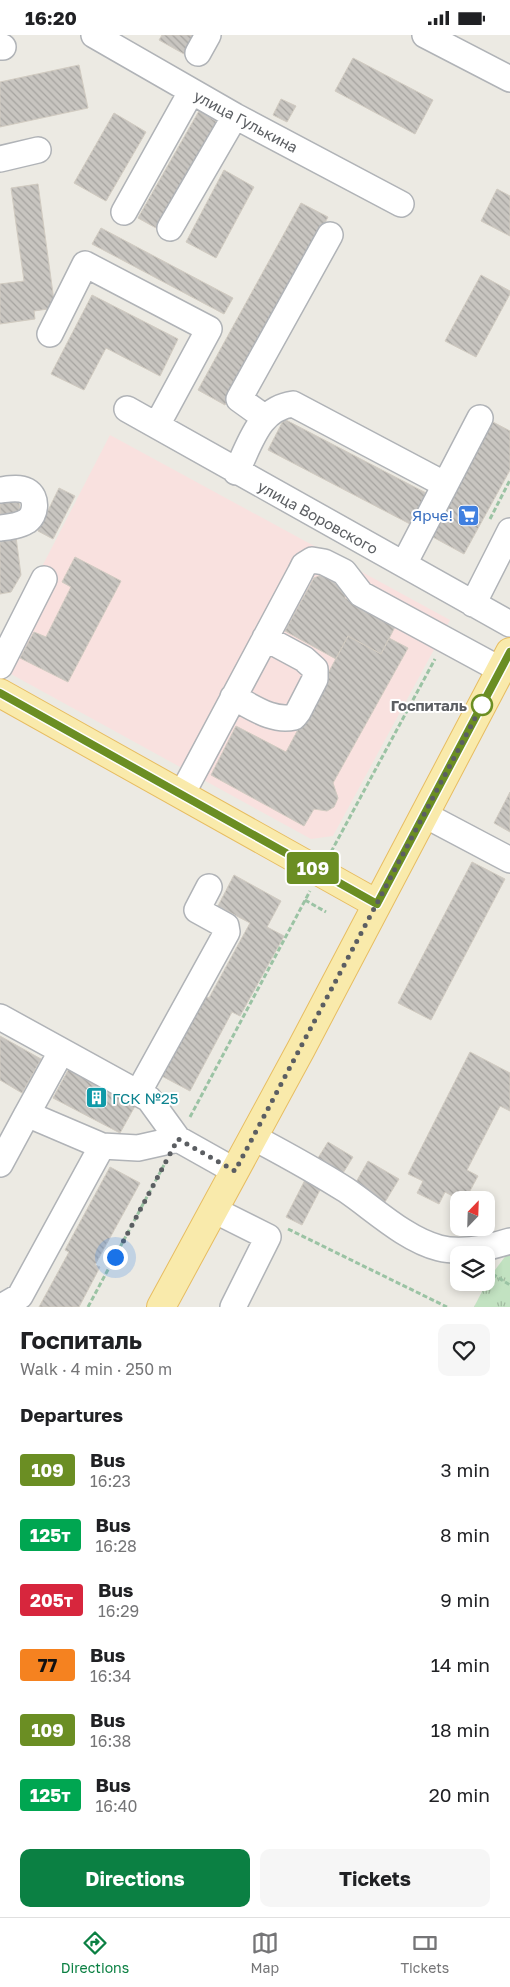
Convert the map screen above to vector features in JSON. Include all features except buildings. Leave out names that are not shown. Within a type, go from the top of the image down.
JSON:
[{"type":"main road","points":[[160,1307],[254,1137],[505,661]]},
{"type":"main road","points":[[0,693],[377,904]]},
{"type":"street","name":"улица Гулькина","points":[[94,35],[130,45],[191,91],[401,204]]},
{"type":"street","points":[[425,35],[510,79]]},
{"type":"street","points":[[124,212],[191,91]]},
{"type":"street","points":[[170,228],[235,116]]},
{"type":"street","points":[[0,159],[38,150]]},
{"type":"street","points":[[264,417],[239,399],[330,235]]},
{"type":"street","points":[[50,333],[85,264],[209,329],[156,425]]},
{"type":"street","points":[[236,472],[264,417],[281,406],[294,404],[444,484]]},
{"type":"street","name":"улица Воровского","points":[[127,409],[236,472],[510,624]]},
{"type":"street","points":[[404,564],[480,417]]},
{"type":"street","points":[[0,490],[16,488],[27,490],[32,495],[35,503],[34,513],[29,520],[20,525],[0,528]]},
{"type":"street","points":[[473,604],[499,526]]},
{"type":"street","points":[[182,794],[304,565],[312,560],[324,561],[344,572],[361,594],[445,641],[505,661]]},
{"type":"street","points":[[0,666],[44,579]]},
{"type":"street","points":[[233,697],[272,717],[284,719],[294,717],[298,712],[316,679],[315,669],[304,659],[266,638]]},
{"type":"street","points":[[425,815],[510,860]]},
{"type":"street","points":[[138,1093],[227,932],[226,926],[196,909],[209,887]]},
{"type":"street","points":[[0,1017],[149,1099],[178,1139],[235,1171]]},
{"type":"street","points":[[0,1163],[61,1052]]},
{"type":"street","points":[[27,1114],[102,1146],[138,1148],[178,1139]]},
{"type":"street","points":[[254,1137],[346,1191],[380,1216],[439,1248],[459,1250],[488,1247],[510,1241]]},
{"type":"street","points":[[2,1307],[20,1296],[102,1146]]},
{"type":"street","points":[[214,1210],[268,1237],[233,1307]]},
{"type":"path","points":[[499,526],[510,480]]},
{"type":"path","points":[[327,860],[445,641]]},
{"type":"path","points":[[88,1307],[312,888]]},
{"type":"path","points":[[305,900],[326,913]]},
{"type":"path","points":[[283,1227],[447,1307]]},
{"type":"path","points":[[495,1276],[510,1285]]},
{"type":"shaded area","points":[[110,435],[450,620],[333,836],[311,839],[0,668],[0,648]]},
{"type":"green space","points":[[510,1250],[510,1307],[474,1307],[482,1291],[495,1291],[495,1270]]},
{"type":"bus line","name":"109","points":[[0,693],[377,904],[510,652]]},
{"type":"place","name":"Ярче!","points":[[469,515]]},
{"type":"place","name":"Госпиталь","points":[[482,705]]},
{"type":"place","name":"ГСК №25","points":[[96,1098]]},
{"type":"route","points":[[115,1257],[178,1139],[235,1171],[482,705]]}]
